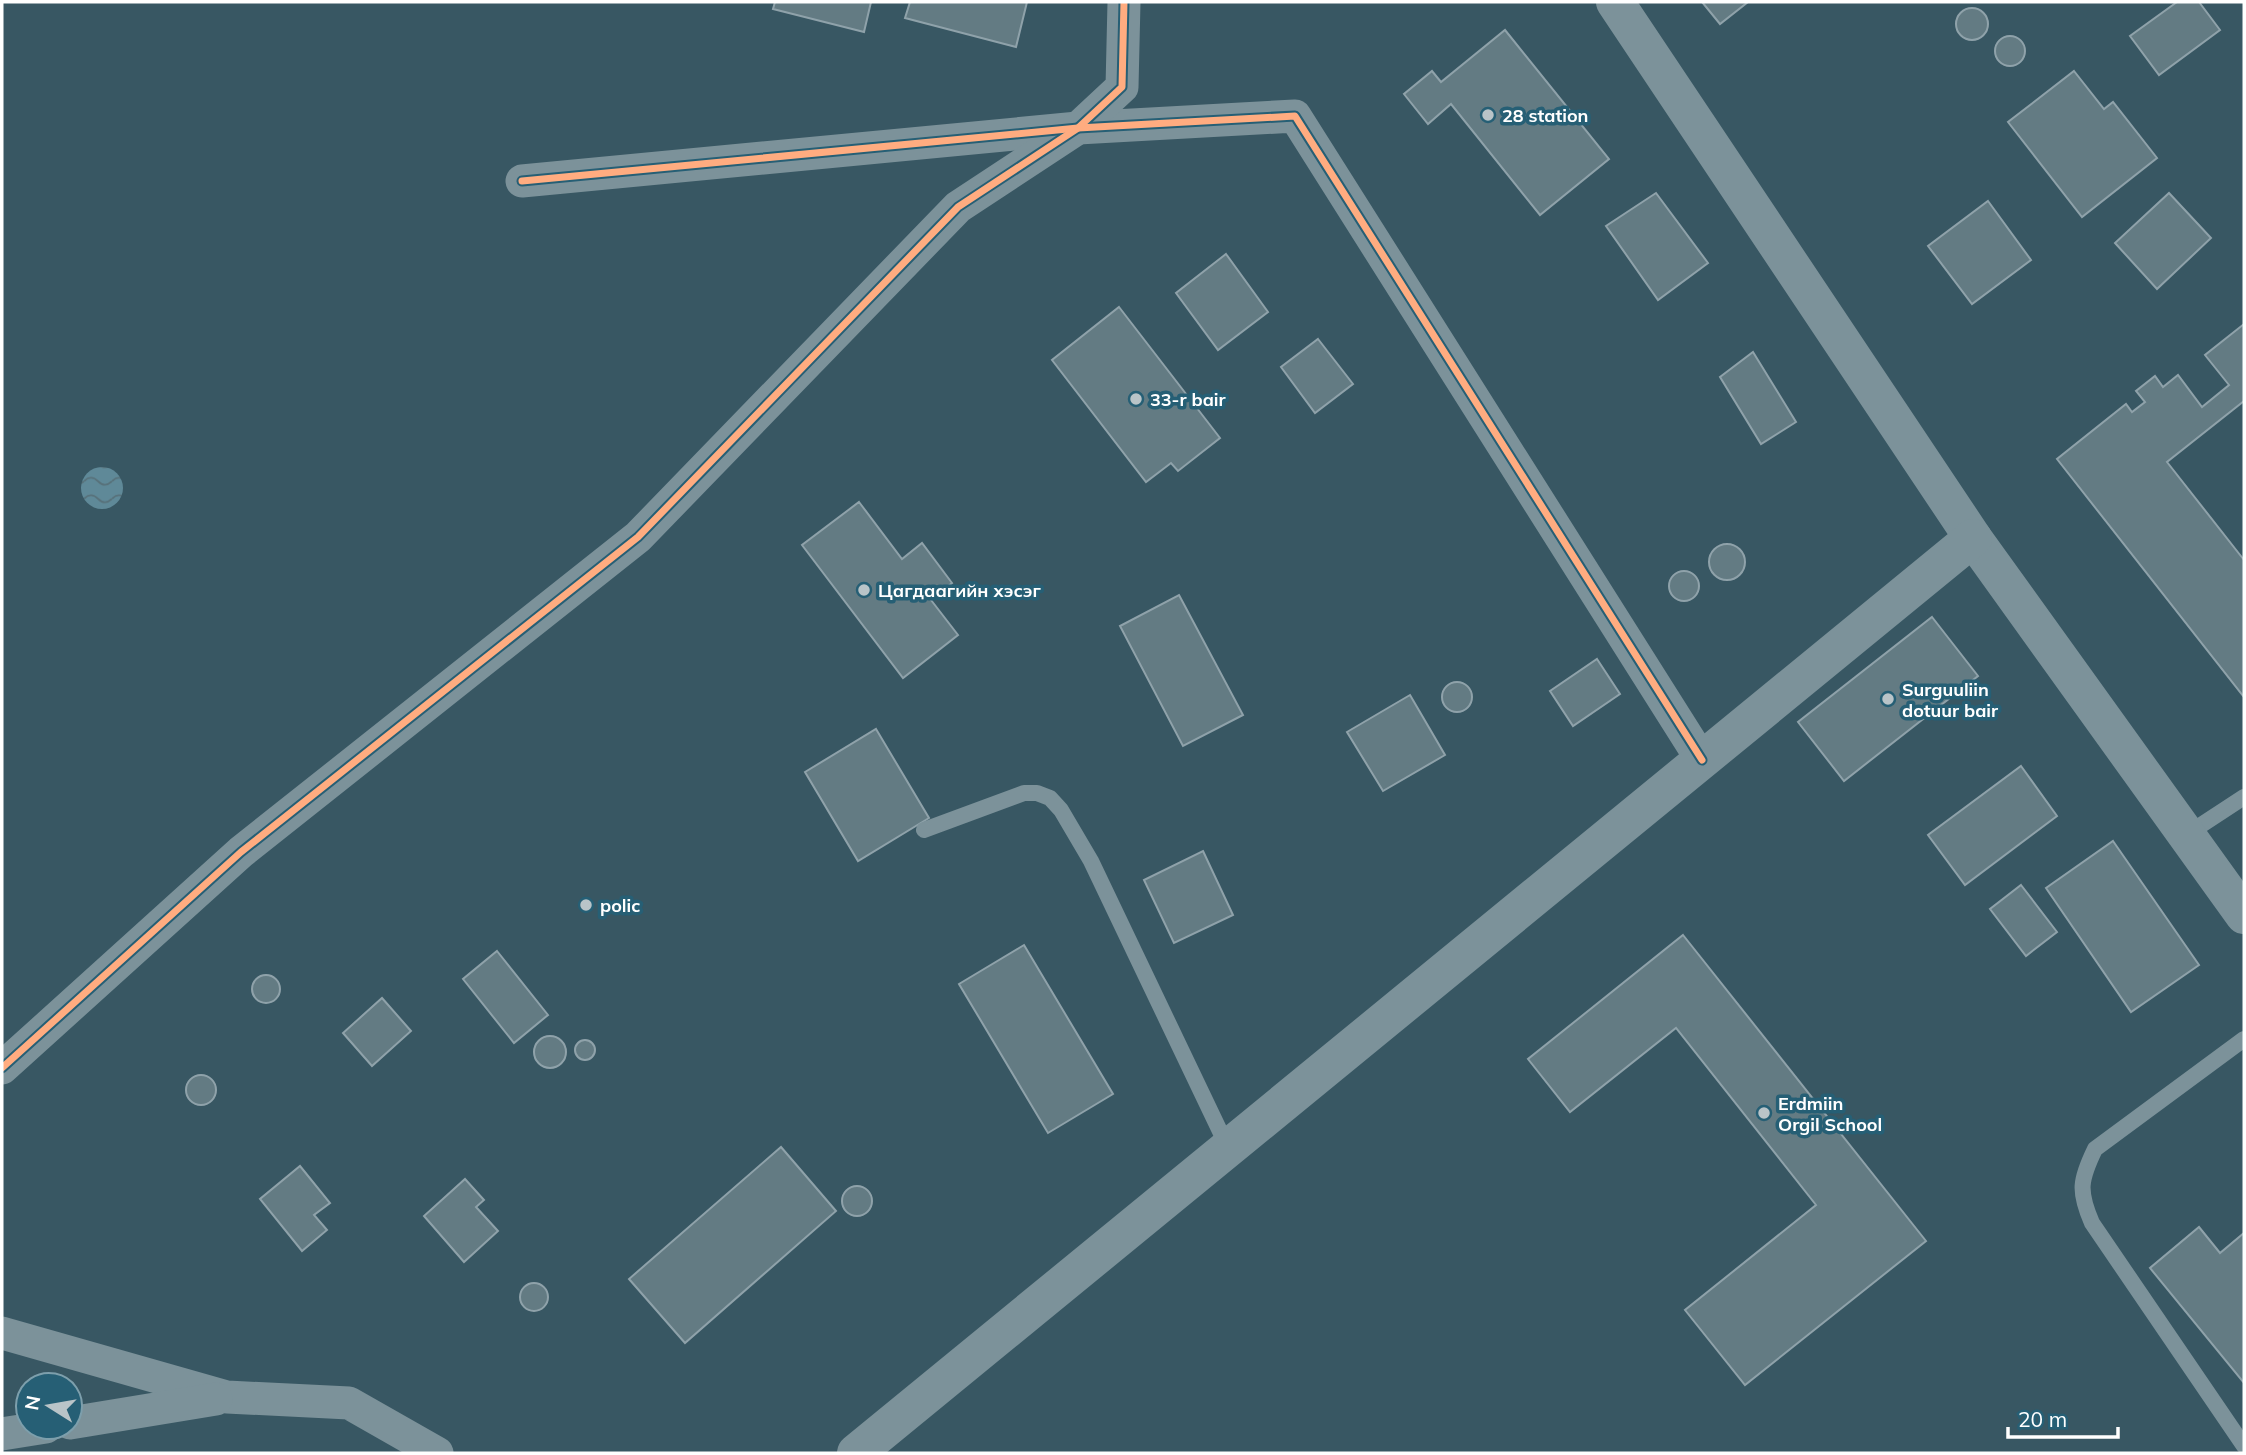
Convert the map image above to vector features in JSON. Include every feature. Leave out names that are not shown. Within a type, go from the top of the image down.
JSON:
[{"type":"street","points":[[2,1068],[241,852],[638,537],[958,208],[1078,128],[1122,87],[1124,2]]},
{"type":"street","points":[[1615,2],[1973,538],[2244,915]]},
{"type":"street","points":[[522,181],[1078,128],[1295,116],[1702,760]]},
{"type":"street","points":[[856,1453],[1973,538]]},
{"type":"street","points":[[2,1333],[227,1397]]},
{"type":"street","points":[[84,1421],[227,1397],[349,1403],[437,1453]]},
{"type":"lane","points":[[924,830],[1024,793],[1037,793],[1050,798],[1061,810],[1091,861],[1228,1148]]},
{"type":"lane","points":[[2186,835],[2244,797]]},
{"type":"lane","points":[[2244,1038],[2095,1149],[2083,1174],[2083,1202],[2092,1223],[2244,1446]]},
{"type":"water","points":[[102,467],[117,473],[123,488],[117,503],[102,509],[87,503],[81,488],[87,473]]},
{"type":"building","points":[[775,2],[871,2],[864,32],[773,9]]},
{"type":"building","points":[[910,2],[1027,2],[1016,47],[905,18]]},
{"type":"building","points":[[1702,2],[1748,2],[1720,24]]},
{"type":"building","points":[[2177,2],[2199,2],[2220,30],[2159,75],[2130,36]]},
{"type":"building","points":[[1972,8],[1983,13],[1988,24],[1983,35],[1972,40],[1961,35],[1956,24],[1961,13]]},
{"type":"building","points":[[1505,30],[1609,159],[1540,215],[1451,104],[1428,124],[1404,94],[1432,71],[1441,82]]},
{"type":"building","points":[[2010,36],[2021,40],[2025,51],[2021,62],[2010,66],[1999,62],[1995,51],[1999,40]]},
{"type":"building","points":[[2074,71],[2104,109],[2113,102],[2157,158],[2082,217],[2008,122]]},
{"type":"building","points":[[1656,193],[1708,263],[1658,300],[1606,226]]},
{"type":"building","points":[[2169,193],[2211,238],[2157,289],[2115,243]]},
{"type":"building","points":[[1988,201],[2031,260],[1972,304],[1928,246]]},
{"type":"building","points":[[1226,254],[1268,312],[1218,350],[1176,293]]},
{"type":"building","name":"33-r bair","points":[[1119,307],[1220,438],[1178,471],[1171,463],[1146,482],[1052,360]]},
{"type":"building","points":[[2244,324],[2244,401],[2167,462],[2244,560],[2244,697],[2057,459],[2126,404],[2132,412],[2145,402],[2136,391],[2155,376],[2163,387],[2178,375],[2202,407],[2229,385],[2205,355]]},
{"type":"building","points":[[1318,339],[1353,384],[1315,413],[1281,367]]},
{"type":"building","points":[[1753,352],[1796,422],[1761,444],[1720,377]]},
{"type":"building","points":[[859,502],[902,559],[922,543],[952,583],[931,600],[958,635],[903,678],[802,545]]},
{"type":"building","points":[[1727,544],[1740,549],[1745,562],[1740,575],[1727,580],[1714,575],[1709,562],[1714,549]]},
{"type":"building","points":[[1684,571],[1695,575],[1699,586],[1695,597],[1684,601],[1673,597],[1669,586],[1673,575]]},
{"type":"building","points":[[1179,595],[1243,715],[1183,746],[1120,626]]},
{"type":"building","name":"Surguuliin dotuur bair","points":[[1932,617],[1978,676],[1844,781],[1798,722]]},
{"type":"building","points":[[1597,659],[1620,694],[1573,726],[1550,691]]},
{"type":"building","points":[[1457,682],[1463,683],[1471,691],[1471,703],[1463,711],[1457,712],[1451,711],[1443,703],[1442,697],[1443,691],[1451,683]]},
{"type":"building","points":[[1410,695],[1445,755],[1383,791],[1347,732]]},
{"type":"building","points":[[876,729],[929,818],[858,861],[805,772]]},
{"type":"building","points":[[2021,766],[2057,816],[1965,885],[1928,835]]},
{"type":"building","points":[[2113,841],[2199,965],[2131,1012],[2046,888]]},
{"type":"building","points":[[1203,851],[1233,915],[1174,943],[1144,880]]},
{"type":"building","points":[[2021,885],[2057,932],[2026,956],[1990,909]]},
{"type":"building","points":[[1683,935],[1926,1241],[1745,1385],[1685,1310],[1816,1205],[1676,1028],[1570,1112],[1528,1059]]},
{"type":"building","points":[[1024,945],[1113,1094],[1048,1133],[959,984]]},
{"type":"building","points":[[497,951],[548,1015],[514,1043],[463,979]]},
{"type":"building","points":[[266,975],[276,979],[280,989],[276,999],[266,1003],[256,999],[252,989],[256,979]]},
{"type":"building","points":[[382,998],[411,1031],[372,1066],[343,1033]]},
{"type":"building","points":[[550,1036],[561,1041],[566,1052],[561,1063],[550,1068],[539,1063],[534,1052],[539,1041]]},
{"type":"building","points":[[585,1040],[592,1043],[595,1050],[592,1057],[585,1060],[578,1057],[575,1050],[578,1043]]},
{"type":"building","points":[[201,1075],[212,1079],[216,1090],[212,1101],[201,1105],[190,1101],[186,1090],[190,1079]]},
{"type":"building","points":[[781,1147],[836,1211],[685,1343],[629,1279]]},
{"type":"building","points":[[300,1166],[330,1203],[314,1215],[327,1230],[302,1251],[260,1199]]},
{"type":"building","points":[[465,1179],[484,1200],[476,1207],[498,1231],[464,1262],[424,1216]]},
{"type":"building","points":[[857,1186],[868,1190],[872,1201],[868,1212],[857,1216],[846,1212],[842,1201],[846,1190]]},
{"type":"building","points":[[2199,1227],[2220,1253],[2244,1233],[2244,1383],[2150,1268]]},
{"type":"building","points":[[534,1283],[544,1287],[548,1297],[544,1307],[534,1311],[524,1307],[520,1297],[524,1287]]},
{"type":"cycle path","points":[[2,1068],[241,852],[638,537],[958,207],[1078,128],[1122,87],[1124,2]]},
{"type":"cycle path","points":[[522,181],[1078,128],[1295,116],[1702,760]]},
{"type":"place","name":"28 station","points":[[1488,115]]},
{"type":"place","name":"33-r bair","points":[[1136,399]]},
{"type":"place","name":"Цагдаагийн хэсэг","points":[[864,590]]},
{"type":"place","name":"Surguuliin dotuur bair","points":[[1888,699]]},
{"type":"place","name":"polic","points":[[586,905]]},
{"type":"place","name":"Erdmiin Orgil School","points":[[1764,1113]]}]
